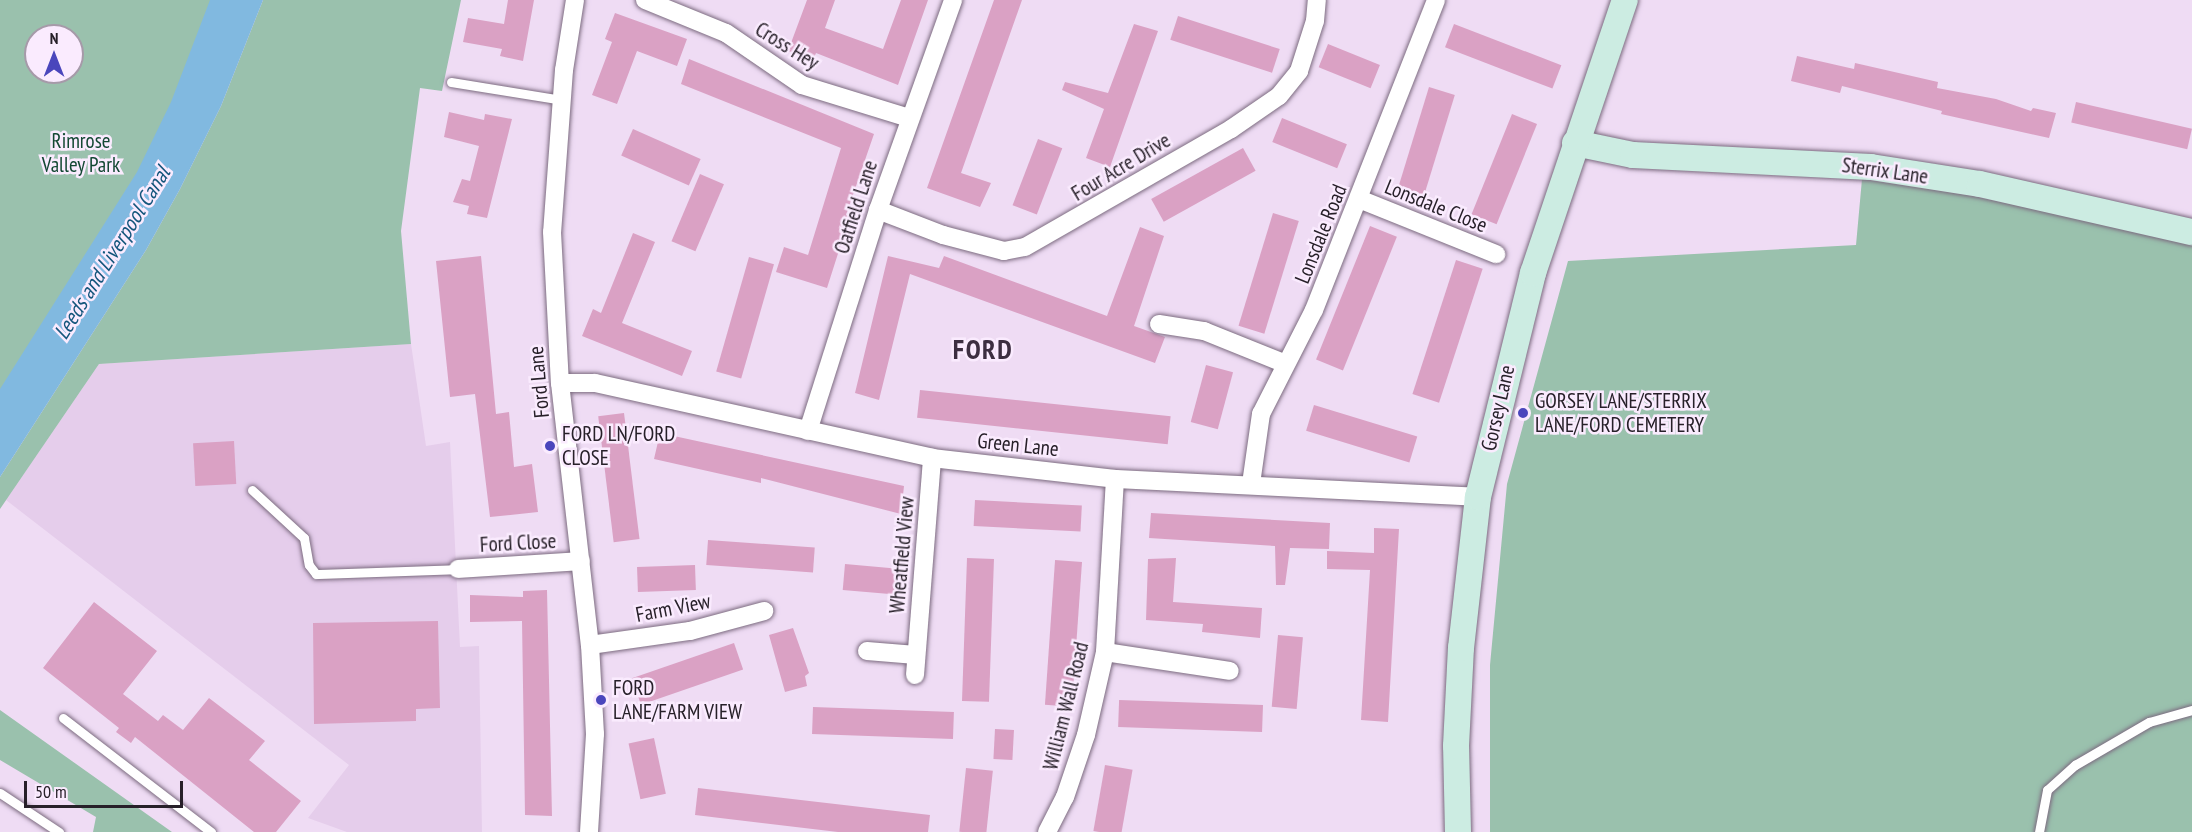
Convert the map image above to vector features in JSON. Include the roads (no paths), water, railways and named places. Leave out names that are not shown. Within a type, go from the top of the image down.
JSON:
[{"type":"main road","name":"Gorsey Lane","points":[[1458,832],[1456,746],[1461,648],[1478,497],[1516,335],[1575,143],[1625,0]]},
{"type":"main road","name":"Sterrix Lane","points":[[1575,143],[1634,155],[1871,167],[1980,184],[2192,232]]},
{"type":"street","name":"Ford Lane","points":[[575,0],[562,100],[552,232],[560,383],[590,645],[595,734],[589,832]]},
{"type":"street","name":"Cross Hey","points":[[645,0],[726,33],[802,86],[909,118]]},
{"type":"street","name":"Oatfield Lane","points":[[808,431],[878,210],[953,0]]},
{"type":"street","name":"Four Acre Drive","points":[[878,210],[943,235],[1004,251],[1036,242],[1232,129],[1279,96],[1299,71],[1315,21],[1317,0]]},
{"type":"street","name":"Lonsdale Road","points":[[1251,484],[1261,414],[1314,310],[1436,0]]},
{"type":"street","name":"Lonsdale Close","points":[[1359,199],[1496,254]]},
{"type":"street","points":[[1160,324],[1204,331],[1286,364]]},
{"type":"street","name":"Green Lane","points":[[560,383],[595,383],[932,458],[1115,479],[1478,497]]},
{"type":"street","name":"Wheatfield View","points":[[915,675],[932,458]]},
{"type":"street","name":"William Wall Road","points":[[1047,832],[1065,797],[1086,735],[1105,652],[1115,479]]},
{"type":"street","name":"Ford Close","points":[[458,569],[581,561]]},
{"type":"street","name":"Farm View","points":[[590,645],[690,631],[764,611]]},
{"type":"street","points":[[867,651],[916,655]]},
{"type":"street","points":[[1105,652],[1230,671]]},
{"type":"lane","points":[[451,82],[562,100]]},
{"type":"lane","points":[[252,490],[299,532],[309,565],[316,574],[458,569]]},
{"type":"lane","points":[[2038,832],[2046,790],[2075,765],[2149,722],[2192,710]]},
{"type":"lane","points":[[63,718],[211,832]]},
{"type":"lane","points":[[0,793],[59,832]]},
{"type":"water","name":"Leeds and Liverpool Canal","points":[[210,0],[263,0],[221,106],[180,189],[146,250],[0,477],[0,389],[137,172],[171,102]]},
{"type":"place","name":"GORSEY LANE/STERRIX LANE/FORD CEMETERY","points":[[1523,413]]},
{"type":"place","name":"FORD LN/FORD CLOSE","points":[[550,446]]},
{"type":"place","name":"FORD LANE/FARM VIEW","points":[[601,700]]},
{"type":"district","name":"FORD","points":[[983,350]]},
{"type":"park label","name":"Rimrose Valley Park","points":[[81,153]]}]
